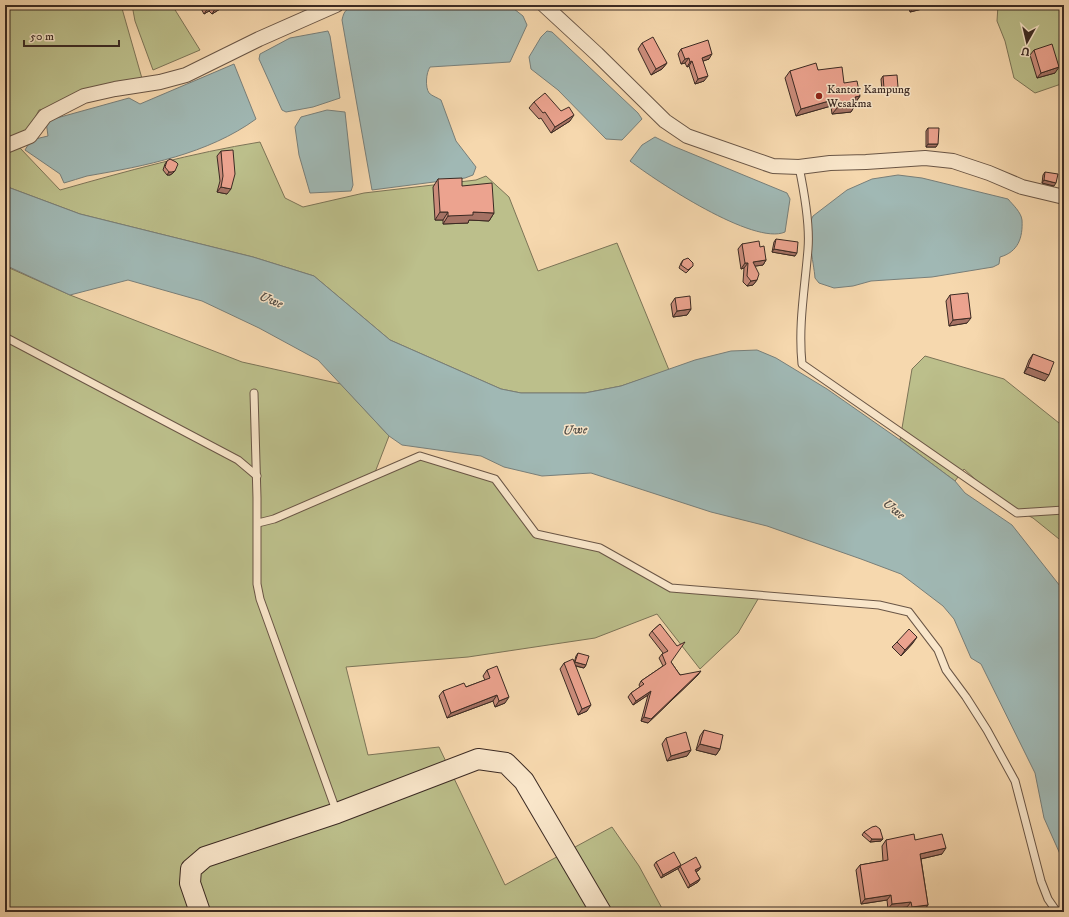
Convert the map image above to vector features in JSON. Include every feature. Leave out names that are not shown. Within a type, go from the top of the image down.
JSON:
[{"type":"main road","points":[[200,912],[190,883],[190,876],[191,869],[205,857],[337,813],[478,759],[506,763],[524,781],[602,912]]},
{"type":"street","points":[[5,144],[8,145],[30,136],[45,116],[84,96],[115,89],[160,82],[186,75],[259,39],[336,5]]},
{"type":"street","points":[[544,5],[597,54],[664,121],[687,136],[773,166],[800,167],[830,162],[866,162],[925,158],[953,161],[989,173],[1022,187],[1064,197]]},
{"type":"lane","points":[[800,167],[809,247],[799,338],[802,364],[1016,513],[1064,510]]},
{"type":"lane","points":[[5,337],[238,460],[257,476]]},
{"type":"lane","points":[[254,393],[258,523],[257,584],[260,599],[337,813]]},
{"type":"lane","points":[[258,523],[274,519],[420,456],[495,479],[536,534],[600,548],[671,588],[879,605],[909,612],[938,650],[946,670],[966,697],[987,730],[1015,781],[1041,881],[1048,899],[1057,912]]},
{"type":"green space","points":[[5,5],[121,5],[145,89],[39,110],[20,148],[60,190],[185,157],[260,142],[285,198],[303,207],[364,193],[476,180],[486,176],[509,197],[538,271],[617,243],[669,370],[621,386],[585,393],[521,393],[501,389],[390,340],[314,276],[253,257],[80,214],[5,186]]},
{"type":"green space","points":[[132,5],[172,5],[200,50],[153,70],[135,21]]},
{"type":"green space","points":[[998,5],[1064,5],[1064,83],[1035,93],[1014,78],[1005,41],[997,21]]},
{"type":"green space","points":[[5,266],[70,295],[242,362],[341,384],[389,436],[374,475],[420,456],[495,479],[536,534],[600,548],[671,588],[761,594],[738,633],[700,669],[657,614],[595,638],[468,657],[346,667],[368,755],[439,747],[505,885],[612,827],[639,866],[664,912],[5,912]]},
{"type":"green space","points":[[925,356],[1004,379],[1064,427],[1064,543],[1033,518],[998,500],[964,469],[955,481],[900,440],[912,369]]},
{"type":"water","points":[[355,5],[509,5],[523,16],[527,25],[510,62],[430,67],[428,73],[426,80],[429,93],[441,100],[456,141],[476,167],[473,175],[465,178],[372,190],[342,20],[346,10]]},
{"type":"water","points":[[328,31],[340,98],[313,107],[286,112],[282,110],[259,59],[260,54],[290,38]]},
{"type":"water","points":[[547,31],[552,32],[638,113],[642,119],[622,140],[606,139],[558,90],[531,69],[529,57],[541,37]]},
{"type":"water","points":[[234,64],[256,119],[218,141],[197,150],[153,163],[87,176],[64,183],[60,174],[25,150],[31,140],[48,136],[46,121],[129,98],[140,104]]},
{"type":"water","points":[[327,110],[345,112],[353,185],[351,191],[310,193],[299,155],[295,127],[301,117]]},
{"type":"water","points":[[655,137],[673,146],[787,193],[790,199],[785,232],[771,234],[751,230],[729,221],[682,196],[630,161],[642,145]]},
{"type":"water","points":[[898,175],[922,178],[1008,199],[1018,211],[1022,220],[1022,233],[1018,243],[1011,252],[1000,257],[999,264],[993,267],[932,277],[871,281],[853,286],[834,288],[819,283],[815,278],[810,237],[813,216],[847,190],[872,179]]},
{"type":"water","name":"Uwe","points":[[5,186],[80,214],[253,257],[314,276],[390,340],[501,389],[521,393],[585,393],[621,386],[695,360],[731,351],[757,350],[776,358],[827,389],[900,440],[955,481],[965,493],[1012,525],[1064,591],[1064,863],[1044,818],[1035,773],[981,664],[971,658],[954,619],[943,606],[901,574],[767,526],[711,512],[591,473],[542,476],[504,467],[481,456],[402,445],[389,436],[318,360],[259,328],[202,301],[128,280],[70,295],[5,265]]},
{"type":"building","points":[[206,5],[213,5],[208,8]]},
{"type":"building","points":[[214,5],[222,5],[215,9]]},
{"type":"building","points":[[653,37],[667,63],[656,69],[642,43]]},
{"type":"building","points":[[708,40],[712,54],[702,58],[708,76],[698,79],[692,61],[690,62],[689,58],[685,59],[681,49]]},
{"type":"building","points":[[1052,44],[1059,67],[1041,73],[1034,50]]},
{"type":"building","points":[[816,63],[818,70],[842,67],[844,83],[857,81],[860,96],[855,97],[856,104],[838,107],[836,99],[801,109],[790,71]]},
{"type":"building","points":[[897,75],[898,87],[884,88],[883,76]]},
{"type":"building","points":[[545,93],[561,111],[569,107],[574,115],[555,127],[545,112],[543,113],[534,102]]},
{"type":"building","points":[[928,128],[939,128],[938,144],[928,144]]},
{"type":"building","points":[[233,150],[235,174],[231,189],[221,187],[223,176],[221,151]]},
{"type":"building","points":[[170,159],[178,164],[175,171],[172,172],[169,172],[165,167],[167,161]]},
{"type":"building","points":[[1045,172],[1058,174],[1056,183],[1044,180]]},
{"type":"building","points":[[462,178],[462,186],[492,183],[494,213],[473,212],[473,215],[448,216],[448,212],[440,212],[438,179]]},
{"type":"building","points":[[776,239],[798,242],[797,253],[774,249]]},
{"type":"building","points":[[759,241],[760,247],[764,246],[766,260],[753,262],[759,274],[757,280],[751,281],[747,276],[748,263],[745,263],[742,244]]},
{"type":"building","points":[[688,258],[693,263],[693,266],[688,270],[681,265],[683,260]]},
{"type":"building","points":[[968,293],[971,318],[953,320],[950,295]]},
{"type":"building","points":[[690,296],[691,309],[677,311],[675,298]]},
{"type":"building","points":[[1033,354],[1054,362],[1049,375],[1028,367]]},
{"type":"building","points":[[660,624],[677,646],[685,642],[671,662],[680,675],[701,671],[651,719],[644,717],[651,691],[636,701],[631,693],[644,684],[641,681],[666,664],[662,654],[668,651],[652,631]]},
{"type":"building","points":[[909,629],[917,637],[905,650],[897,642]]},
{"type":"building","points":[[578,653],[589,656],[586,665],[575,662]]},
{"type":"building","points":[[573,659],[591,705],[582,709],[564,663]]},
{"type":"building","points":[[497,666],[509,697],[499,701],[497,695],[451,713],[443,691],[464,683],[466,687],[490,678],[487,670]]},
{"type":"building","points":[[704,730],[723,735],[720,749],[700,744]]},
{"type":"building","points":[[686,732],[691,750],[671,756],[666,738]]},
{"type":"building","points":[[876,826],[880,829],[883,839],[872,839],[864,832]]},
{"type":"building","points":[[914,834],[915,840],[942,834],[946,848],[920,854],[928,905],[912,907],[911,902],[892,904],[891,895],[865,899],[860,865],[888,860],[886,840]]},
{"type":"building","points":[[674,852],[681,865],[663,875],[656,862]]},
{"type":"building","points":[[696,857],[701,867],[695,870],[700,879],[690,885],[680,866]]},
{"type":"place","name":"Kantor Kampung Wesakma","points":[[819,96]]}]
